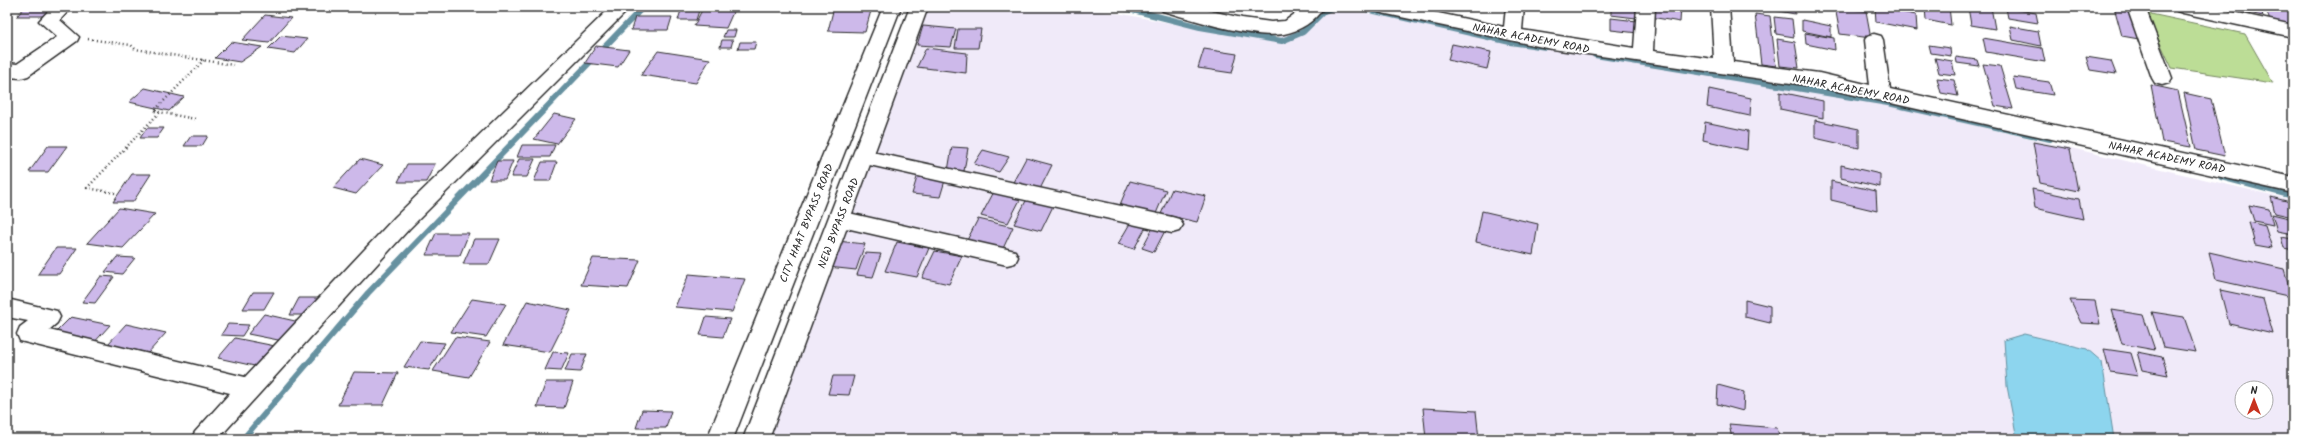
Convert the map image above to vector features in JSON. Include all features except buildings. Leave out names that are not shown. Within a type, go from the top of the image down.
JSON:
[{"type":"main road","name":"CITY HAAT BYPASS ROAD","points":[[720,439],[892,7]]},
{"type":"main road","name":"NEW BYPASS ROAD","points":[[756,439],[919,7]]},
{"type":"street","points":[[7,70],[21,71],[70,37],[48,21],[63,7]]},
{"type":"street","points":[[203,439],[402,223],[622,7]]},
{"type":"street","points":[[1170,7],[1258,29],[1282,28],[1299,22],[1315,7]]},
{"type":"street","points":[[1512,35],[1515,7]]},
{"type":"street","points":[[1643,57],[1646,7]]},
{"type":"street","points":[[1720,7],[1724,68]]},
{"type":"street","points":[[2136,7],[2162,78]]},
{"type":"street","points":[[2183,7],[2293,31]]},
{"type":"street","name":"NAHAR ACADEMY ROAD","points":[[1387,8],[1552,43],[1643,57],[1819,80],[2293,185]]},
{"type":"street","points":[[1874,40],[1880,94]]},
{"type":"street","points":[[863,157],[1172,225]]},
{"type":"street","points":[[840,219],[1007,257]]},
{"type":"street","points":[[7,308],[49,317],[28,334],[250,388]]},
{"type":"path","points":[[70,37],[131,45],[135,49],[233,65]]},
{"type":"path","points":[[195,119],[154,111],[204,60]]},
{"type":"path","points":[[115,193],[87,188],[160,112]]},
{"type":"shaded area","points":[[917,7],[1061,7],[1122,14],[1272,42],[1326,7],[1332,7],[1870,101],[2293,200],[2293,439],[754,439]]},
{"type":"green space","points":[[2146,13],[2245,34],[2273,83],[2172,68]]},
{"type":"water","points":[[2024,334],[2087,349],[2102,362],[2114,439],[2017,439],[2007,386],[2004,340]]},
{"type":"waterway","points":[[243,439],[368,293],[643,7]]},
{"type":"waterway","points":[[1121,7],[1200,27],[1282,41],[1303,32],[1324,11],[1334,7]]},
{"type":"waterway","points":[[1357,7],[1510,42],[1546,47]]},
{"type":"waterway","points":[[1595,55],[1888,103],[2050,139]]},
{"type":"waterway","points":[[2221,177],[2293,196]]}]
